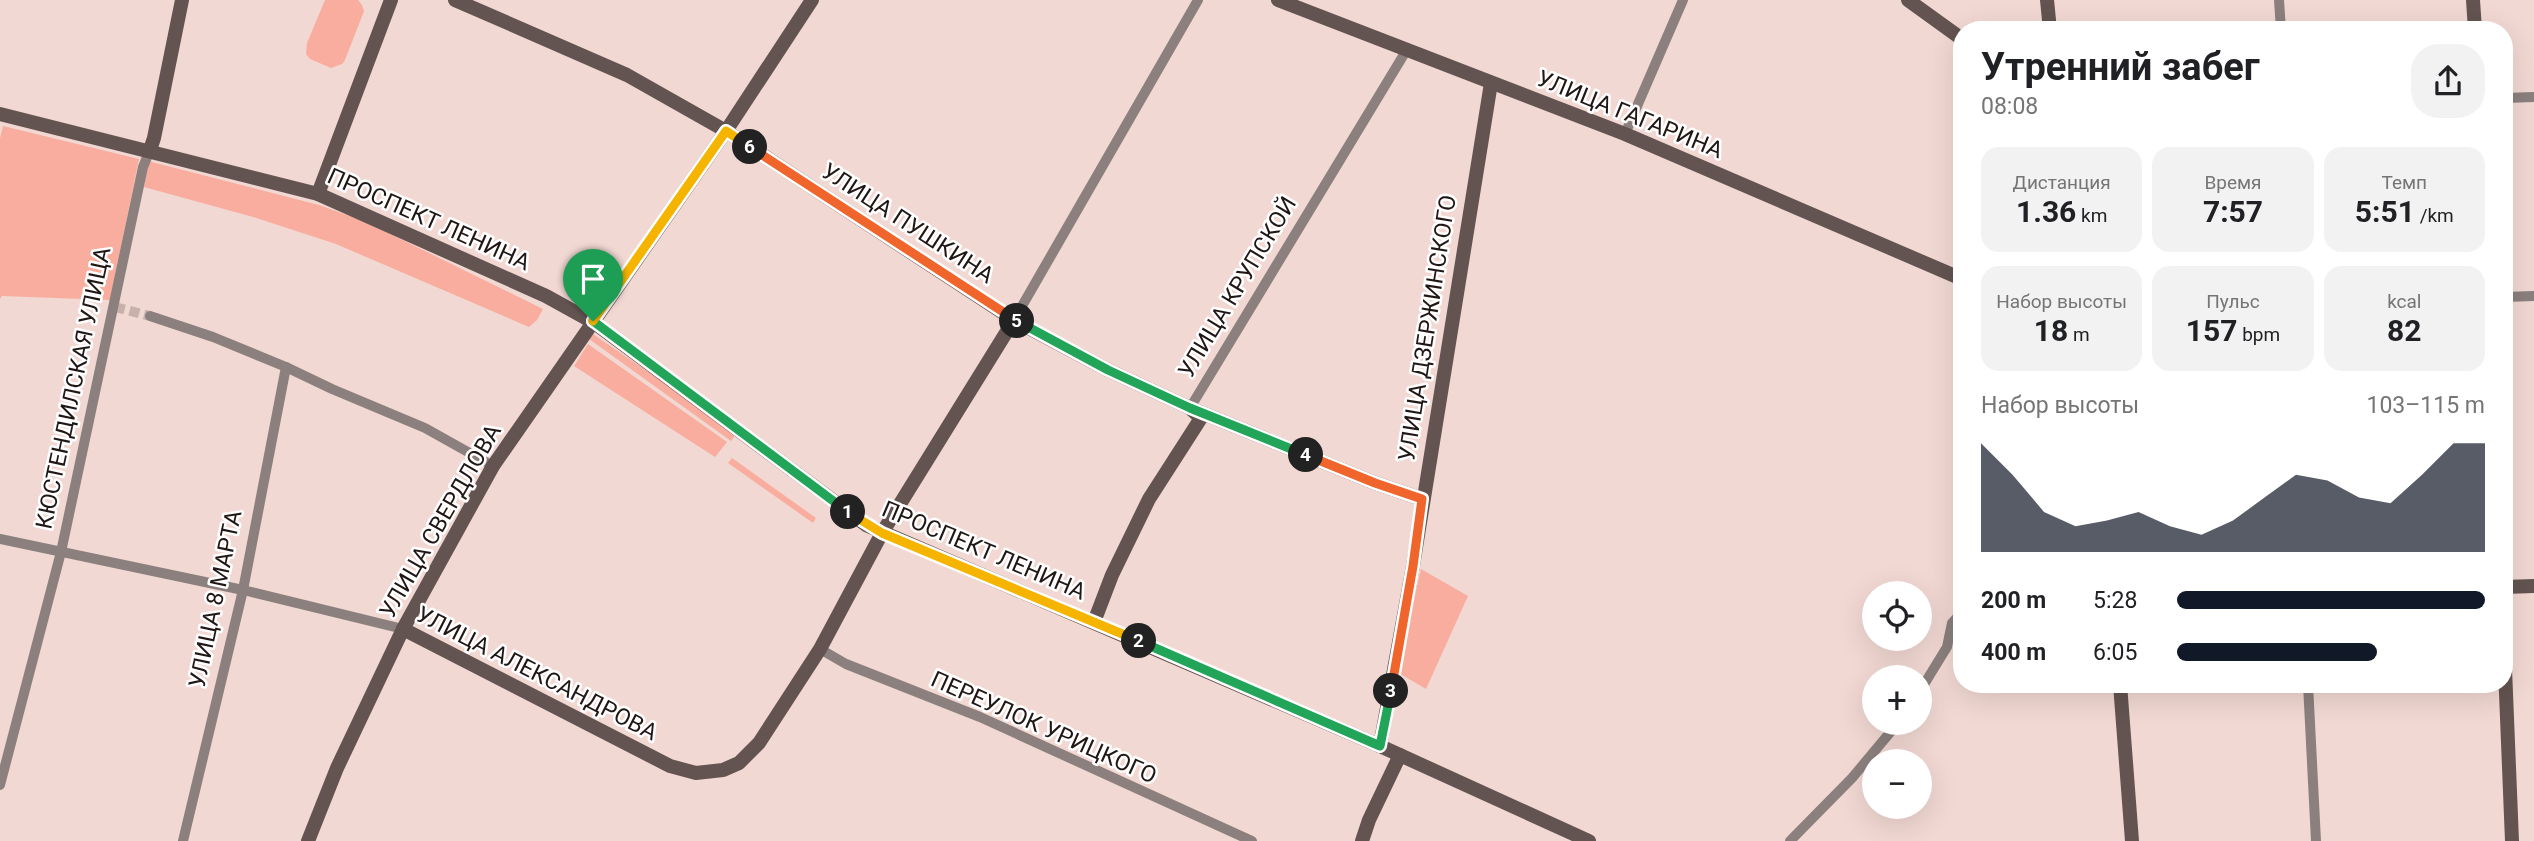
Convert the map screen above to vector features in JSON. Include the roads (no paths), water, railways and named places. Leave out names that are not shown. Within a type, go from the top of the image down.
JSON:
[{"type":"street","name":"КЮСТЕНДИЛСКАЯ УЛИЦА","points":[[0,785],[61,552],[143,167],[154,138],[181,0]]},
{"type":"street","points":[[318,194],[391,0]]},
{"type":"street","name":"УЛИЦА ПУШКИНА","points":[[455,0],[627,75],[726,131],[1014,320],[1108,370],[1190,408],[1375,483],[1422,499]]},
{"type":"street","name":"УЛИЦА СВЕРДЛОВА","points":[[308,841],[337,768],[403,629],[493,466],[726,131],[812,0]]},
{"type":"street","points":[[820,649],[882,533],[1014,320],[1198,0]]},
{"type":"street","name":"УЛИЦА ГАГАРИНА","points":[[1278,0],[1625,134],[1953,275]]},
{"type":"street","points":[[1625,134],[1683,0]]},
{"type":"street","points":[[1908,0],[1953,32]]},
{"type":"street","points":[[2047,0],[2049,21]]},
{"type":"street","points":[[2279,0],[2280,21]]},
{"type":"street","points":[[2473,0],[2474,21]]},
{"type":"street","name":"УЛИЦА КРУПСКОЙ","points":[[1094,622],[1112,575],[1149,499],[1201,418],[1190,408],[1406,51]]},
{"type":"street","name":"УЛИЦА ДЗЕРЖИНСКОГО","points":[[1380,746],[1413,566],[1491,83]]},
{"type":"street","points":[[2513,98],[2534,97]]},
{"type":"street","name":"ПРОСПЕКТ ЛЕНИНА","points":[[0,114],[318,194],[546,296],[593,321],[846,510],[882,533],[1380,746],[1589,841]]},
{"type":"street","points":[[2513,297],[2534,296]]},
{"type":"street","points":[[150,316],[286,366],[332,389],[425,428],[493,466]]},
{"type":"street","name":"УЛИЦА 8 МАРТА","points":[[183,841],[243,590],[286,366]]},
{"type":"street","name":"УЛИЦА АЛЕКСАНДРОВА","points":[[0,539],[243,590],[403,629],[670,766],[696,773],[723,771],[739,763],[759,743],[820,649]]},
{"type":"street","points":[[2513,587],[2534,586]]},
{"type":"street","points":[[1932,672],[1947,648],[1953,623]]},
{"type":"street","name":"ПЕРЕУЛОК УРИЦКОГО","points":[[820,649],[846,664],[979,717],[1252,841]]},
{"type":"street","points":[[2121,693],[2132,841]]},
{"type":"street","points":[[2308,693],[2316,841]]},
{"type":"street","points":[[2506,693],[2512,841]]},
{"type":"street","points":[[1790,841],[1852,778],[1888,735]]},
{"type":"street","points":[[1362,841],[1400,755]]},
{"type":"tunnel","points":[[115,307],[150,316]]}]
